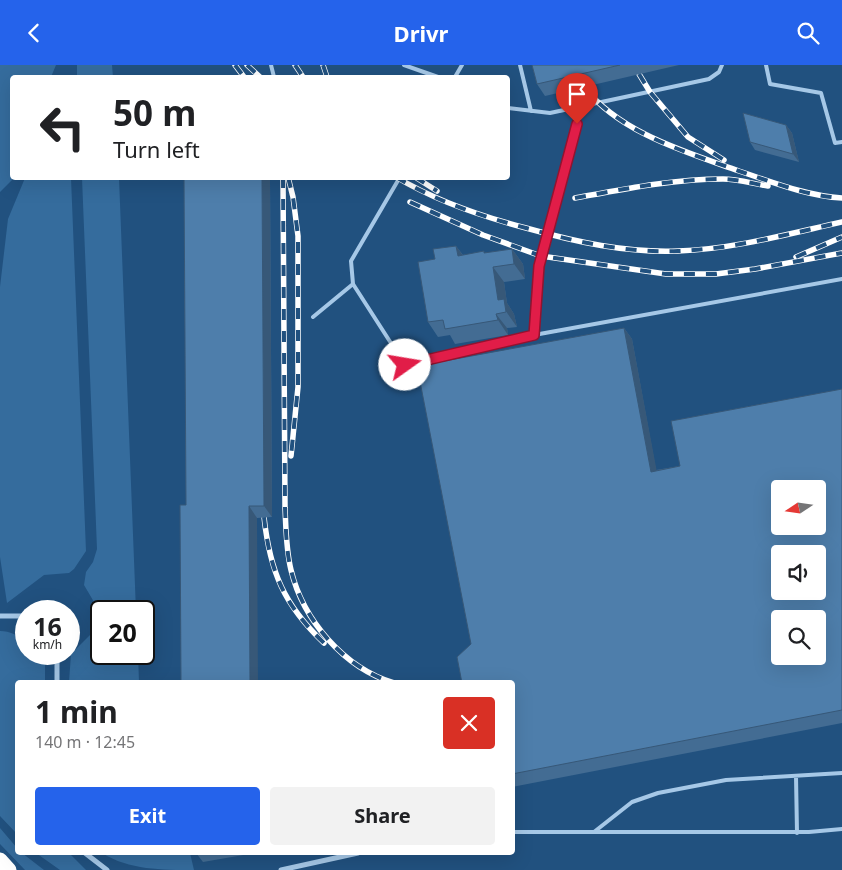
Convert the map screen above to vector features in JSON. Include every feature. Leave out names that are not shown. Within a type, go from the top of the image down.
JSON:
[{"type":"highway","points":[[0,860],[9,870]]},
{"type":"street","points":[[0,616],[15,616]]},
{"type":"street","points":[[57,665],[57,680]]},
{"type":"street","points":[[88,855],[107,870]]},
{"type":"street","points":[[281,870],[349,855]]},
{"type":"lane","points":[[404,65],[432,75]]},
{"type":"lane","points":[[520,65],[531,111]]},
{"type":"lane","points":[[510,108],[550,113],[709,79],[719,72],[722,65]]},
{"type":"lane","points":[[766,65],[770,84],[820,93],[835,143],[842,142]]},
{"type":"lane","points":[[534,335],[539,266],[582,106]]},
{"type":"lane","points":[[398,180],[351,261],[353,285],[405,365],[534,335],[842,279]]},
{"type":"lane","points":[[312,317],[353,285]]},
{"type":"lane","points":[[594,832],[632,803],[658,793],[726,780],[842,773]]},
{"type":"lane","points":[[796,776],[797,833]]},
{"type":"lane","points":[[515,832],[797,833],[842,829]]},
{"type":"shaded area","points":[[0,65],[56,65],[52,75],[10,75],[10,180],[12,180],[0,192]]},
{"type":"shaded area","points":[[77,65],[112,65],[113,75],[77,75]]},
{"type":"shaded area","points":[[24,180],[71,180],[86,551],[74,569],[69,573],[44,575],[7,603],[0,557],[0,287],[8,219]]},
{"type":"shaded area","points":[[82,180],[119,180],[136,600],[93,600],[84,585],[86,572],[93,562],[97,549]]},
{"type":"shaded area","points":[[0,631],[15,634],[15,665],[45,665],[45,680],[15,680],[15,832],[0,816]]},
{"type":"shaded area","points":[[90,635],[90,665],[138,665],[139,680],[69,680],[70,665],[80,665],[80,645]]},
{"type":"shaded area","points":[[0,828],[15,846],[15,855],[25,855],[44,870],[25,870],[0,844]]},
{"type":"shaded area","points":[[39,855],[71,855],[86,870],[60,870]]},
{"type":"shaded area","points":[[105,855],[190,855],[194,870],[146,868],[112,859]]},
{"type":"building","points":[[532,65],[620,65],[537,84]]},
{"type":"building","points":[[743,113],[786,125],[793,154],[750,142]]},
{"type":"building","points":[[184,180],[262,180],[264,506],[249,506],[250,680],[181,680],[180,505],[186,505]]},
{"type":"building","points":[[456,246],[458,256],[484,251],[484,253],[512,249],[514,264],[493,267],[498,300],[504,299],[506,312],[496,314],[498,320],[445,329],[443,320],[428,322],[418,262],[435,259],[433,249]]},
{"type":"building","points":[[624,328],[651,472],[680,466],[671,421],[842,389],[842,710],[515,773],[515,680],[461,680],[457,657],[471,644],[417,366]]},
{"type":"railway","points":[[235,65],[242,75]]},
{"type":"railway","points":[[247,65],[258,75]]},
{"type":"railway","points":[[295,65],[302,75]]},
{"type":"railway","points":[[323,65],[326,75]]},
{"type":"railway","points":[[639,74],[650,92],[688,137],[724,160]]},
{"type":"railway","points":[[584,87],[616,117],[655,139],[790,188],[842,198]]},
{"type":"railway","points":[[575,198],[649,185],[704,179],[729,179],[768,186]]},
{"type":"railway","points":[[283,180],[285,508],[289,562],[297,589],[305,607],[328,640],[358,666],[386,680]]},
{"type":"railway","points":[[289,180],[298,236],[298,387],[291,456]]},
{"type":"railway","points":[[401,180],[443,201],[492,218],[564,238],[639,250],[699,250],[761,240],[842,222]]},
{"type":"railway","points":[[420,180],[437,191]]},
{"type":"railway","points":[[410,202],[483,235],[541,256],[666,274],[716,274],[842,253]]},
{"type":"railway","points":[[796,257],[842,237]]},
{"type":"railway","points":[[264,517],[270,555],[281,586],[299,615],[324,643]]},
{"type":"route","points":[[405,365],[534,335],[539,266],[577,124]]}]
